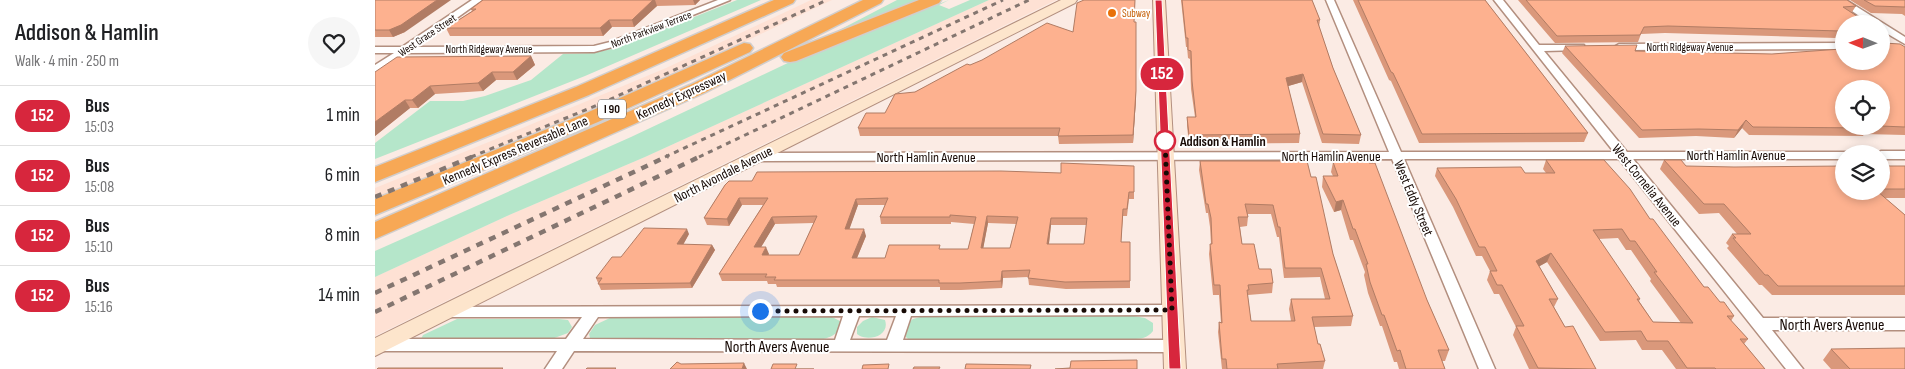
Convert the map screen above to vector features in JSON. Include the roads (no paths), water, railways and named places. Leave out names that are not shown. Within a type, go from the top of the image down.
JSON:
[{"type":"highway","name":"I 90","points":[[375,175],[611,80],[787,0]]},
{"type":"highway","name":"Kennedy Express Reversable Lane","points":[[375,208],[591,118],[844,0]]},
{"type":"highway","name":"Kennedy Expressway","points":[[375,231],[575,144],[697,88],[875,0]]},
{"type":"highway","points":[[697,88],[753,73],[809,48],[933,0]]},
{"type":"street","name":"West Grace Street","points":[[375,70],[478,0]]},
{"type":"street","name":"North Parkview Terrace","points":[[604,47],[726,0]]},
{"type":"street","name":"North Avondale Avenue","points":[[378,347],[1071,0]]},
{"type":"street","points":[[1159,0],[1175,369]]},
{"type":"street","name":"West Eddy Street","points":[[1330,0],[1487,369]]},
{"type":"street","name":"West Cornelia Avenue","points":[[1498,0],[1795,369]]},
{"type":"street","points":[[1840,0],[1864,15]]},
{"type":"street","points":[[1890,34],[1902,44]]},
{"type":"street","name":"North Ridgeway Avenue","points":[[1612,47],[1835,46]]},
{"type":"street","name":"North Ridgeway Avenue","points":[[375,50],[584,49],[604,47]]},
{"type":"street","points":[[1537,48],[1592,47]]},
{"type":"street","name":"North Hamlin Avenue","points":[[758,157],[1835,155]]},
{"type":"street","points":[[1890,155],[1905,155]]},
{"type":"street","points":[[446,312],[1172,310]]},
{"type":"street","points":[[840,346],[853,311]]},
{"type":"street","points":[[893,346],[905,311]]},
{"type":"street","points":[[553,369],[594,312]]},
{"type":"street","name":"North Avers Avenue","points":[[1759,324],[1905,324]]},
{"type":"street","name":"North Avers Avenue","points":[[378,347],[1174,346]]},
{"type":"railway","points":[[471,157],[600,104],[827,0]]},
{"type":"railway","points":[[665,157],[1003,0]]},
{"type":"railway","points":[[699,157],[1029,0]]},
{"type":"railway","points":[[375,197],[474,156]]},
{"type":"railway","points":[[375,293],[668,156]]},
{"type":"railway","points":[[375,312],[701,156]]},
{"type":"place","name":"Subway","points":[[1112,13]]},
{"type":"place","name":"Addison & Hamlin","points":[[1165,141]]}]
